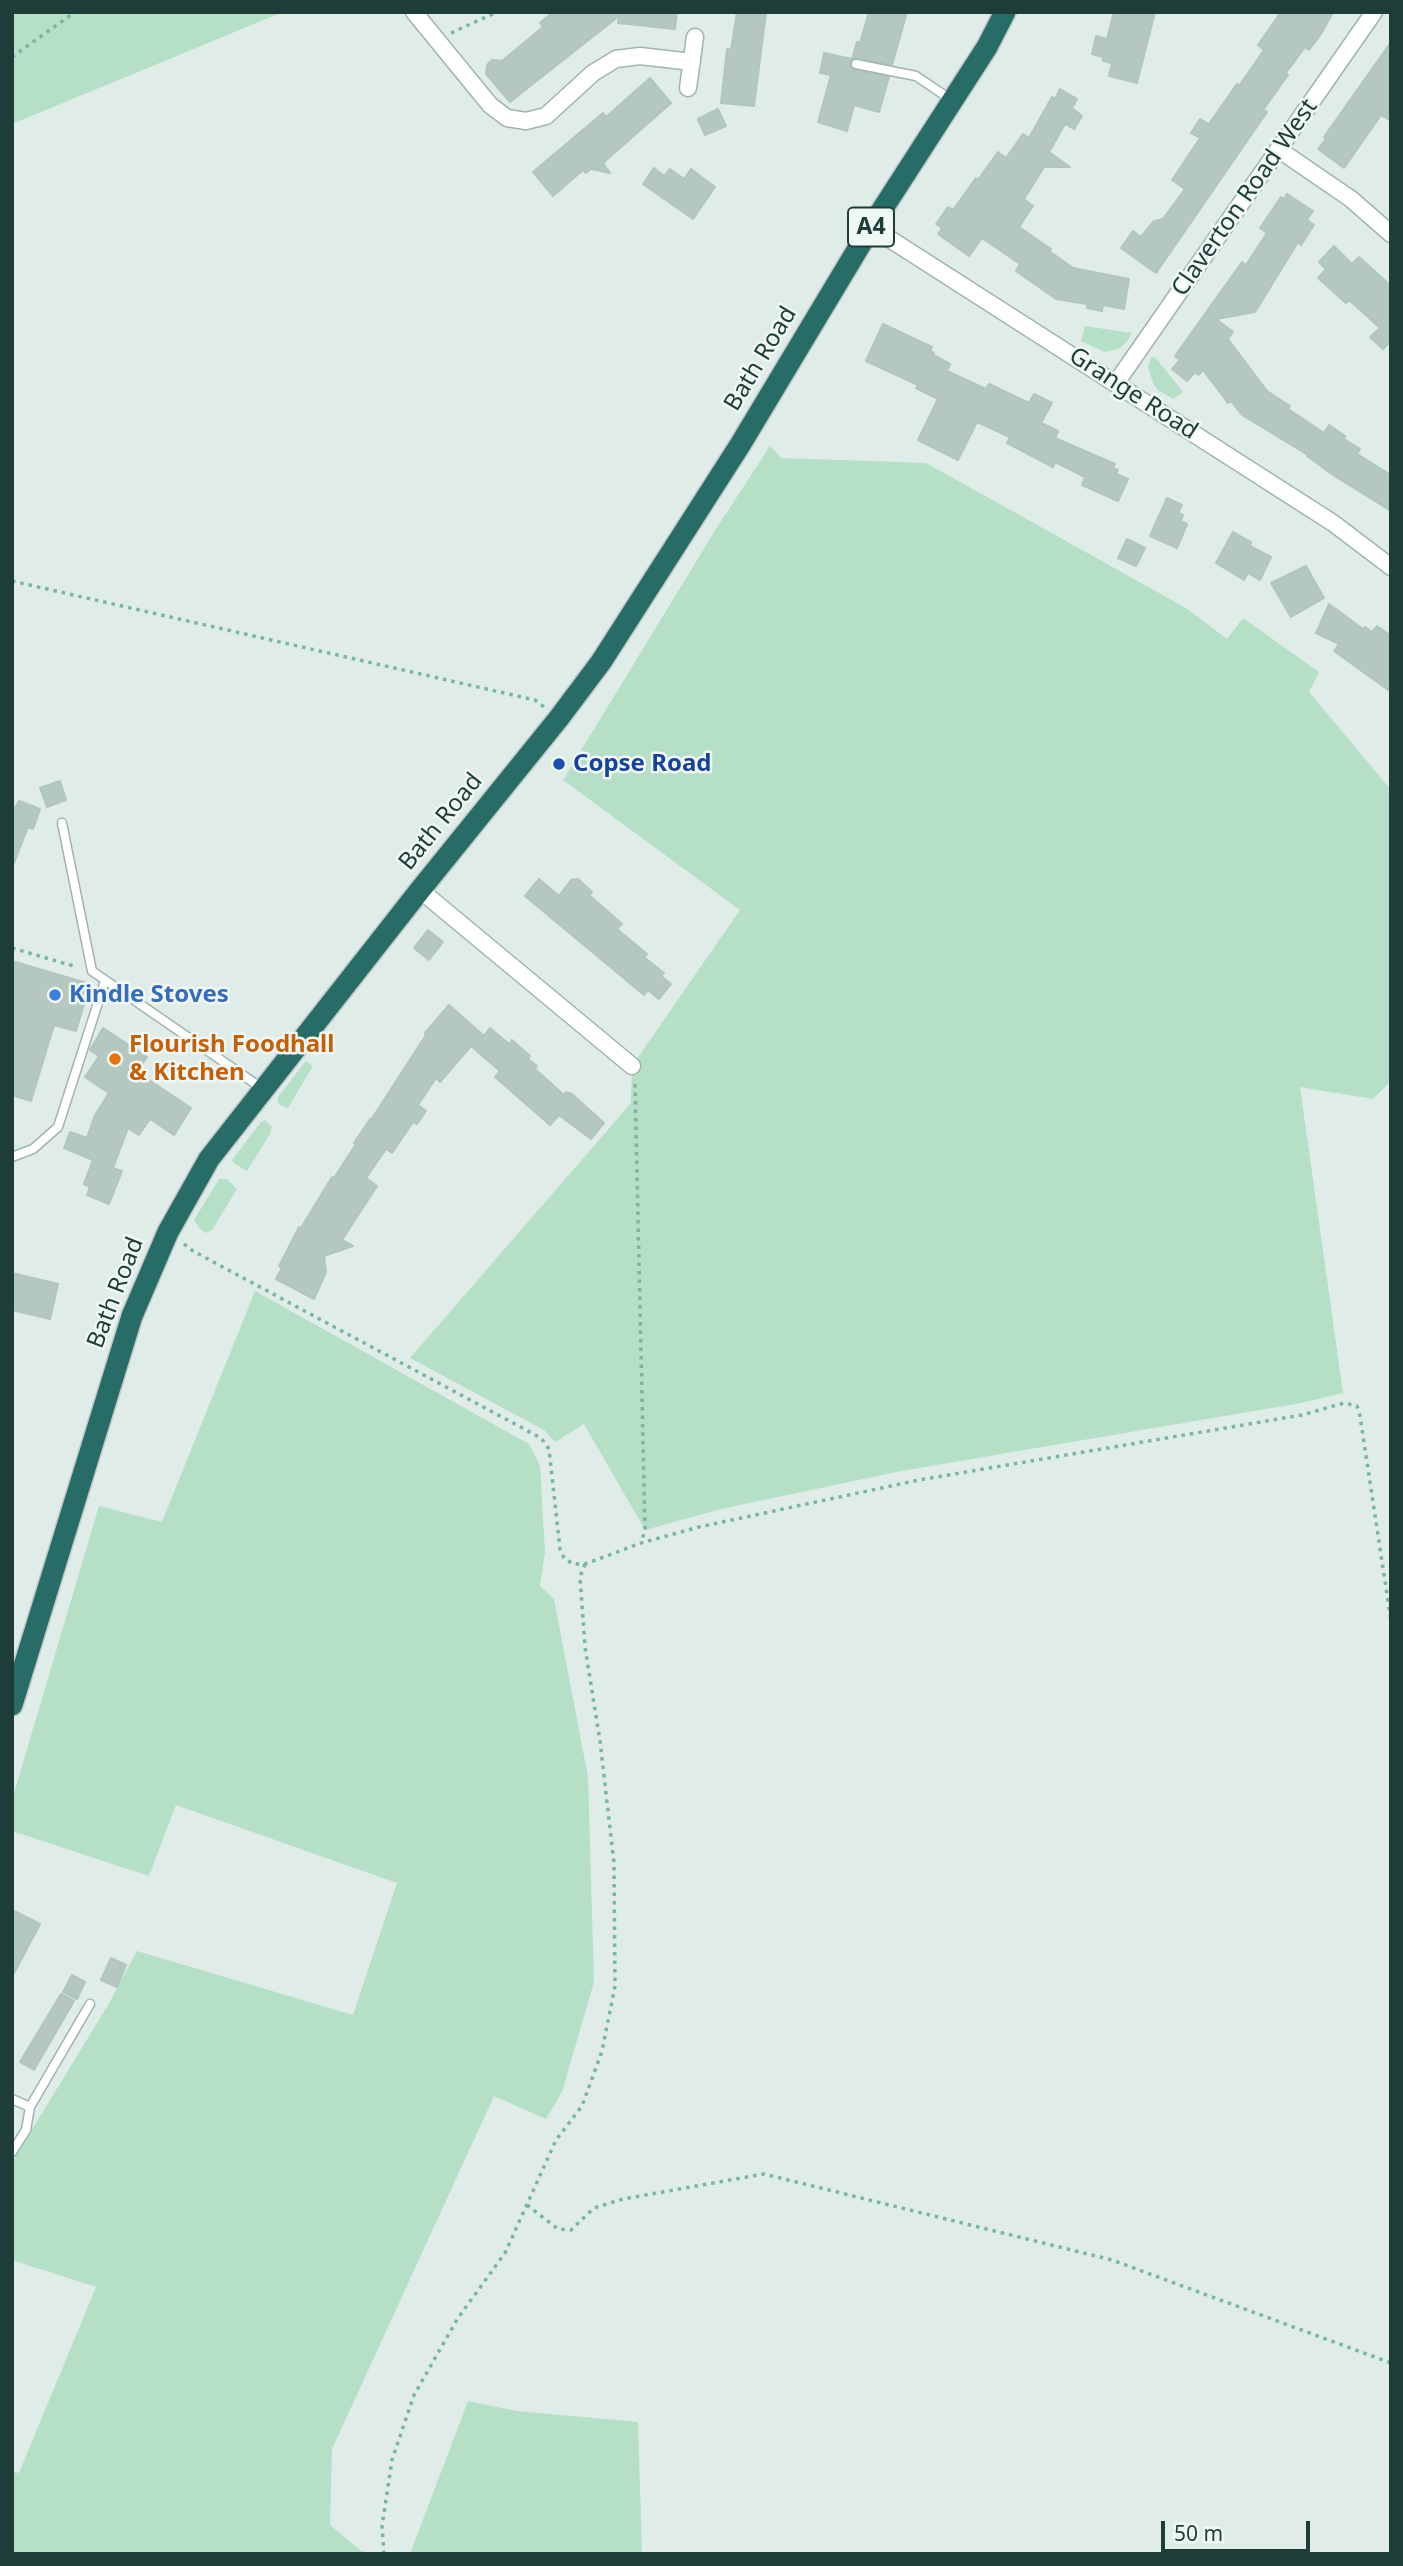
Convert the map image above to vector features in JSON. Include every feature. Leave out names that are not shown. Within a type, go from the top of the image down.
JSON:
[{"type":"highway","name":"Bath Road","points":[[12,1705],[132,1316],[168,1232],[209,1159],[601,662],[740,445],[871,226],[987,47],[1005,12]]},
{"type":"street","points":[[414,12],[490,104],[507,118],[526,121],[546,116],[593,73],[616,59],[640,56],[692,62]]},
{"type":"street","name":"Claverton Road West","points":[[1116,383],[1374,12]]},
{"type":"street","points":[[688,89],[695,37]]},
{"type":"street","points":[[1278,149],[1351,199],[1391,234]]},
{"type":"street","name":"Grange Road","points":[[871,226],[1333,523],[1391,567]]},
{"type":"street","points":[[420,890],[632,1066]]},
{"type":"lane","points":[[856,64],[916,76],[953,101]]},
{"type":"lane","points":[[62,823],[92,971],[263,1089]]},
{"type":"lane","points":[[12,1157],[33,1149],[58,1127],[105,981]]},
{"type":"lane","points":[[12,2152],[26,2130],[30,2107],[90,2004]]},
{"type":"lane","points":[[12,2099],[30,2107]]},
{"type":"path","points":[[12,57],[75,12]]},
{"type":"path","points":[[438,39],[497,12]]},
{"type":"path","points":[[12,581],[535,700],[559,718]]},
{"type":"path","points":[[12,948],[92,971]]},
{"type":"path","points":[[632,1066],[645,1530],[641,1543]]},
{"type":"path","points":[[168,1232],[193,1251],[541,1438],[549,1449],[560,1549],[564,1558],[573,1564],[585,1564],[641,1543],[699,1527],[919,1480],[1302,1415],[1344,1403],[1357,1406],[1391,1621]]},
{"type":"path","points":[[384,2554],[382,2526],[392,2460],[414,2395],[458,2318],[505,2253],[556,2140],[582,2106],[602,2051],[615,1986],[614,1863],[600,1741],[585,1647],[580,1577],[585,1564]]},
{"type":"path","points":[[527,2205],[558,2229],[571,2230],[594,2208],[623,2199],[764,2174],[1111,2260],[1391,2363]]},
{"type":"green space","points":[[12,12],[283,12],[12,124]]},
{"type":"green space","points":[[1085,326],[1132,333],[1118,349],[1105,352],[1081,341]]},
{"type":"green space","points":[[1151,357],[1155,357],[1183,392],[1173,399],[1158,390],[1148,368]]},
{"type":"green space","points":[[770,446],[781,458],[926,463],[1186,608],[1227,639],[1243,618],[1319,672],[1309,692],[1391,790],[1391,1081],[1373,1099],[1300,1087],[1343,1393],[1301,1403],[901,1471],[721,1509],[645,1530],[584,1424],[555,1442],[544,1430],[410,1358],[631,1103],[632,1066],[740,910],[563,780],[716,529]]},
{"type":"green space","points":[[306,1061],[313,1066],[288,1108],[278,1104],[278,1097]]},
{"type":"green space","points":[[265,1120],[272,1127],[270,1134],[247,1171],[232,1160]]},
{"type":"green space","points":[[219,1179],[227,1179],[237,1189],[212,1230],[206,1233],[194,1220]]},
{"type":"green space","points":[[255,1291],[529,1444],[540,1466],[545,1553],[540,1586],[554,1599],[588,1777],[594,1982],[562,2092],[546,2119],[494,2096],[332,2449],[330,2525],[360,2550],[369,2554],[12,2554],[12,2471],[19,2473],[96,2287],[12,2260],[12,2162],[107,2007],[137,1951],[353,2015],[397,1883],[176,1805],[149,1876],[12,1831],[12,1800],[99,1506],[162,1522]]},
{"type":"green space","points":[[468,2401],[516,2411],[638,2422],[642,2554],[410,2554]]},
{"type":"building","points":[[553,12],[677,12],[675,29],[618,23],[619,16],[510,102],[486,74],[487,65],[492,60],[502,61],[543,27],[540,23]]},
{"type":"building","points":[[737,12],[766,12],[754,106],[721,103],[727,49],[731,50]]},
{"type":"building","points":[[869,12],[907,12],[892,65],[852,59]]},
{"type":"building","points":[[1114,12],[1155,12],[1137,83],[1109,76],[1112,63],[1092,54],[1096,36],[1107,39]]},
{"type":"building","points":[[1281,12],[1333,12],[1309,50],[1305,47],[1286,73],[1288,75],[1263,110],[1267,112],[1156,273],[1121,248],[1133,231],[1141,237],[1154,221],[1163,219],[1185,189],[1172,180],[1200,138],[1191,133],[1200,119],[1209,124],[1237,84],[1239,86],[1264,50],[1258,45]]},
{"type":"building","points":[[1391,42],[1391,121],[1381,115],[1344,168],[1318,149]]},
{"type":"building","points":[[824,53],[852,59],[850,65],[854,70],[889,77],[879,112],[854,105],[847,131],[818,122],[831,75],[820,73]]},
{"type":"building","points":[[650,78],[671,103],[603,163],[610,173],[591,169],[586,173],[583,170],[553,196],[533,172],[603,113],[606,117]]},
{"type":"building","points":[[1060,89],[1077,99],[1072,108],[1082,116],[1074,129],[1065,124],[1049,152],[1070,167],[1044,167],[1024,199],[1033,206],[1019,227],[1073,268],[1129,279],[1124,309],[1103,305],[1102,311],[1087,308],[1087,304],[1056,299],[1016,271],[1020,264],[982,238],[969,256],[938,234],[942,228],[936,224],[948,207],[953,210],[998,152],[1006,158],[1023,134],[1029,138],[1052,97],[1055,99]]},
{"type":"building","points":[[718,109],[726,126],[705,135],[698,119]]},
{"type":"building","points":[[654,168],[664,176],[670,169],[684,179],[691,169],[715,187],[693,219],[643,184]]},
{"type":"building","points":[[1287,194],[1313,211],[1307,220],[1314,225],[1301,245],[1298,242],[1255,312],[1216,319],[1233,332],[1228,339],[1267,391],[1324,433],[1329,425],[1360,449],[1357,454],[1391,475],[1391,511],[1333,475],[1308,455],[1242,415],[1231,401],[1228,403],[1203,370],[1199,375],[1195,372],[1187,381],[1172,369],[1180,360],[1175,356],[1242,262],[1246,265],[1267,233],[1260,228],[1281,197],[1284,199]]},
{"type":"building","points":[[1334,246],[1352,264],[1359,257],[1391,286],[1391,341],[1383,349],[1370,337],[1380,328],[1349,300],[1346,303],[1318,278],[1326,269],[1319,262]]},
{"type":"building","points":[[883,324],[932,347],[930,351],[933,355],[950,364],[947,371],[986,389],[989,384],[1029,403],[1034,394],[1052,403],[1041,423],[1058,431],[1055,438],[1115,464],[1113,468],[1118,470],[1116,474],[1128,479],[1118,501],[1082,485],[1085,477],[1055,462],[1053,467],[1007,443],[1010,437],[977,422],[958,460],[918,440],[938,399],[916,388],[918,385],[866,361]]},
{"type":"building","points":[[1167,498],[1182,505],[1178,513],[1183,515],[1181,521],[1187,524],[1177,548],[1150,536]]},
{"type":"building","points":[[1233,532],[1251,542],[1250,546],[1271,557],[1260,580],[1248,573],[1244,580],[1216,563]]},
{"type":"building","points":[[1127,539],[1145,548],[1136,566],[1118,558]]},
{"type":"building","points":[[1306,566],[1324,598],[1291,617],[1271,583]]},
{"type":"building","points":[[1329,604],[1363,629],[1365,627],[1372,632],[1377,626],[1391,636],[1391,692],[1334,651],[1339,644],[1316,633]]},
{"type":"building","points":[[60,781],[66,800],[47,807],[40,788]]},
{"type":"building","points":[[19,801],[40,809],[33,829],[28,827],[14,863],[12,813]]},
{"type":"building","points":[[539,879],[559,896],[571,880],[578,879],[592,892],[589,895],[622,924],[617,929],[647,954],[644,957],[664,973],[661,976],[671,984],[659,999],[648,990],[644,995],[525,896]]},
{"type":"building","points":[[428,930],[443,942],[429,960],[414,948]]},
{"type":"building","points":[[12,961],[90,984],[76,1031],[54,1025],[31,1101],[12,1095]]},
{"type":"building","points":[[449,1005],[484,1036],[490,1028],[509,1044],[512,1040],[530,1056],[528,1059],[537,1066],[535,1069],[564,1095],[566,1092],[572,1094],[604,1123],[591,1139],[559,1115],[550,1125],[495,1077],[500,1071],[471,1046],[440,1082],[436,1078],[418,1105],[426,1111],[417,1124],[413,1122],[392,1153],[386,1149],[366,1178],[377,1186],[342,1240],[353,1246],[324,1256],[326,1272],[314,1299],[276,1279],[282,1268],[279,1266],[299,1227],[301,1228],[332,1177],[334,1178],[425,1033]]},
{"type":"building","points":[[103,1028],[147,1057],[137,1072],[191,1108],[174,1135],[150,1119],[139,1135],[128,1128],[113,1168],[122,1171],[109,1204],[87,1195],[90,1187],[84,1184],[93,1160],[64,1148],[70,1132],[87,1138],[95,1115],[109,1093],[85,1077],[99,1056],[90,1050]]},
{"type":"building","points":[[12,1273],[58,1284],[50,1319],[12,1310]]},
{"type":"building","points":[[12,1910],[40,1924],[12,1977]]},
{"type":"building","points":[[111,1958],[126,1965],[117,1987],[101,1980]]},
{"type":"building","points":[[72,1975],[85,1982],[77,1999],[63,1992]]},
{"type":"building","points":[[61,1994],[74,2001],[34,2070],[20,2062]]},
{"type":"place","name":"Copse Road","points":[[559,764]]},
{"type":"place","name":"Kindle Stoves","points":[[55,995]]},
{"type":"place","name":"Flourish Foodhall & Kitchen","points":[[115,1059]]}]
